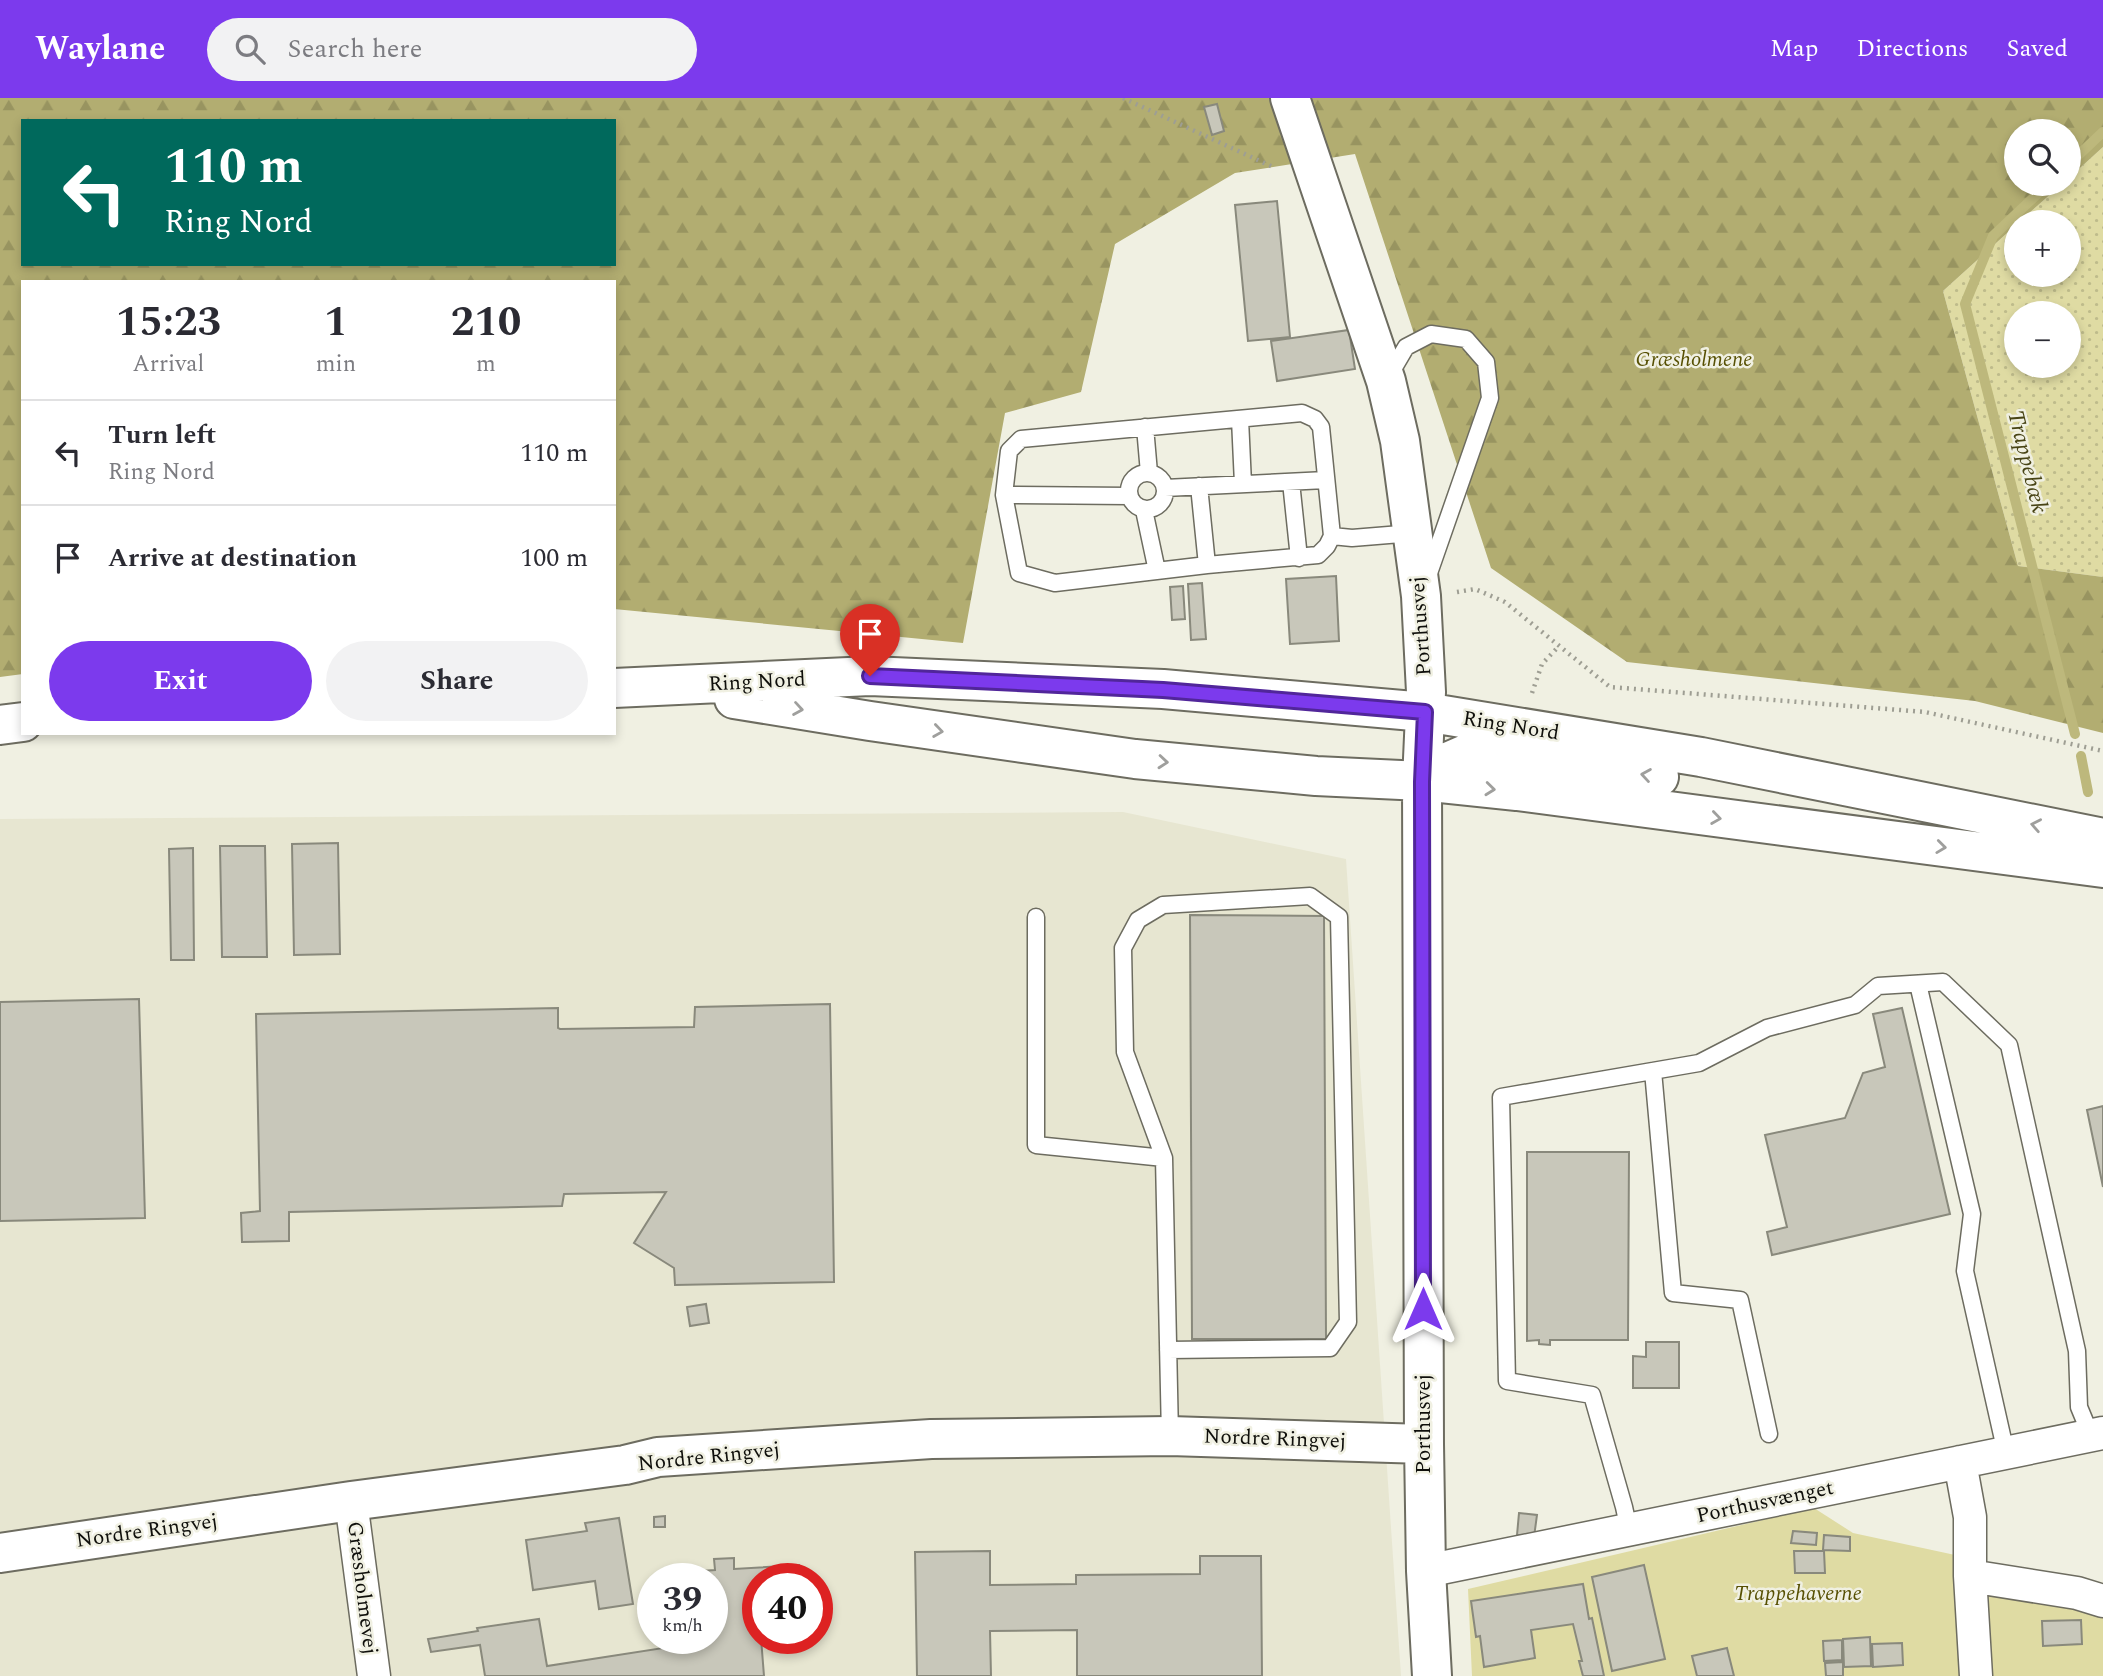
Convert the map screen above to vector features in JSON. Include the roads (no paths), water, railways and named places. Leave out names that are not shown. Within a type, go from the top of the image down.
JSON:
[{"type":"street","name":"Porthusvej","points":[[1290,98],[1386,381],[1400,441],[1421,596],[1425,712],[1422,782],[1423,1444],[1432,1676]]},
{"type":"street","name":"Ring Nord","points":[[616,688],[870,676],[1163,690],[1425,712],[1701,757],[2103,838]]},
{"type":"street","name":"Ring Nord","points":[[659,686],[870,721],[1135,759],[1517,791],[2103,868]]},
{"type":"street","points":[[0,724],[21,722]]},
{"type":"street","points":[[1422,782],[1443,764],[1466,754],[1511,756],[1843,806],[1957,809]]},
{"type":"street","name":"Porthusvænget","points":[[1426,1571],[2097,1434]]},
{"type":"street","name":"Nordre Ringvej","points":[[0,1553],[351,1501],[625,1465],[658,1457],[931,1439],[1170,1436],[1423,1444]]},
{"type":"street","points":[[1960,1462],[1970,1517],[1969,1576],[1976,1676]]},
{"type":"street","name":"Græsholmevej","points":[[351,1501],[373,1676]]},
{"type":"street","points":[[1969,1576],[2077,1594],[2103,1601]]},
{"type":"lane","points":[[1386,381],[1406,347],[1431,334],[1466,340],[1486,362],[1490,398],[1421,596]]},
{"type":"lane","points":[[1302,412],[1315,419],[1321,427],[1332,536],[1327,547],[1318,555],[1055,583],[1019,573],[1004,495],[1009,451],[1021,439],[1240,418],[1302,412]]},
{"type":"lane","points":[[1240,418],[1243,484]]},
{"type":"lane","points":[[1145,427],[1149,473]]},
{"type":"lane","points":[[1149,473],[1159,478],[1165,488],[1164,499],[1156,508],[1144,510],[1134,505],[1129,496],[1130,484],[1137,475],[1149,473]]},
{"type":"lane","points":[[1165,488],[1326,480]]},
{"type":"lane","points":[[1292,482],[1299,558]]},
{"type":"lane","points":[[1199,486],[1207,565]]},
{"type":"lane","points":[[1004,495],[1129,496]]},
{"type":"lane","points":[[1144,510],[1157,571]]},
{"type":"lane","points":[[1332,536],[1352,538],[1413,533]]},
{"type":"lane","points":[[1168,1350],[1330,1349],[1348,1322],[1339,917],[1310,896],[1163,905],[1138,920],[1123,948],[1125,1052],[1164,1158],[1168,1350],[1170,1436]]},
{"type":"lane","points":[[1036,917],[1036,1145],[1164,1158]]},
{"type":"lane","points":[[1629,1530],[1625,1507],[1592,1395],[1507,1381],[1501,1097],[1699,1063],[1767,1028],[1855,1005],[1878,986],[1943,982],[2009,1045],[2077,1351],[2079,1407],[2097,1434]]},
{"type":"lane","points":[[1917,984],[1972,1214],[1965,1271],[2006,1453]]},
{"type":"lane","points":[[1653,1071],[1673,1293],[1740,1300],[1769,1434]]},
{"type":"waterway","name":"Trappebæk","points":[[2081,153],[2103,132]]},
{"type":"waterway","name":"Trappebæk","points":[[2035,196],[1993,236],[1965,304],[2075,734]]},
{"type":"waterway","name":"Trappebæk","points":[[2081,756],[2088,792]]},
{"type":"park label","name":"Græsholmene","points":[[1694,360]]},
{"type":"park label","name":"Trappehaverne","points":[[1798,1594]]}]
